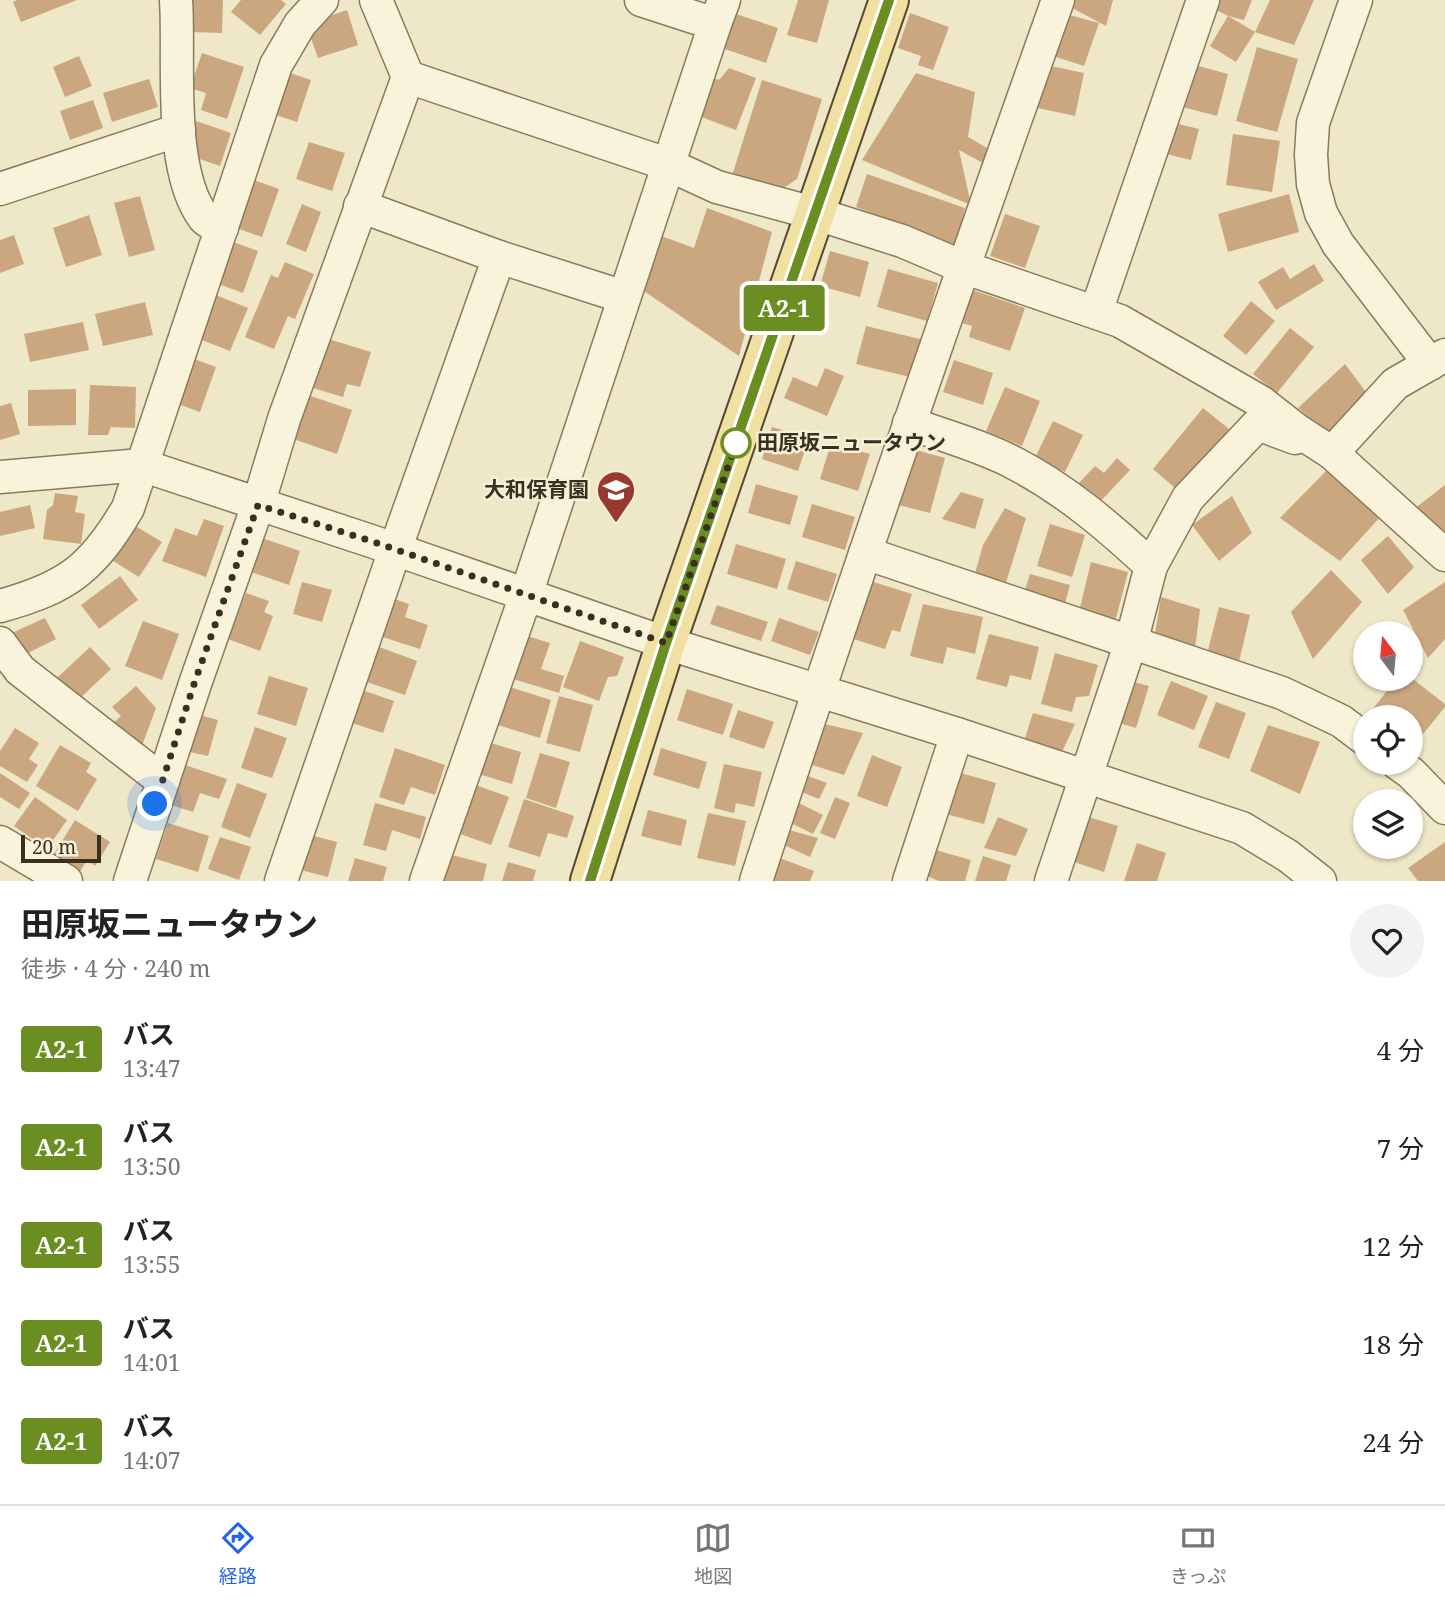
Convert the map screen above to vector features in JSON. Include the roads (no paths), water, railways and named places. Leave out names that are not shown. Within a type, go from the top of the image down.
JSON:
[{"type":"main road","points":[[590,881],[666,643],[889,0]]},
{"type":"street","points":[[176,0],[181,153],[190,192],[205,220],[222,228]]},
{"type":"street","points":[[0,606],[62,584],[88,564],[110,539],[128,508],[276,65],[300,24],[322,0]]},
{"type":"street","points":[[130,881],[195,681],[258,505],[284,419],[408,77],[376,0]]},
{"type":"street","points":[[426,881],[526,595],[719,12],[641,0]]},
{"type":"street","points":[[756,881],[909,423],[1058,0]]},
{"type":"street","points":[[1096,312],[1203,0]]},
{"type":"street","points":[[1332,453],[1395,384],[1437,360],[1338,244],[1321,213],[1314,184],[1312,122],[1356,0]]},
{"type":"street","points":[[408,77],[667,164],[717,187],[817,214],[902,241],[963,267],[1120,321],[1261,402],[1332,453],[1445,555]]},
{"type":"street","points":[[0,189],[179,130]]},
{"type":"street","points":[[360,206],[499,257],[624,298]]},
{"type":"street","points":[[281,881],[499,257]]},
{"type":"street","points":[[909,423],[1013,463],[1072,498],[1109,527],[1151,566]]},
{"type":"street","points":[[1051,881],[1131,642],[1151,566],[1188,498],[1258,424],[1332,453]]},
{"type":"street","points":[[0,477],[141,465],[666,643],[957,734],[1242,828],[1288,856],[1320,881]]},
{"type":"street","points":[[865,553],[1282,692],[1341,721],[1353,730]]},
{"type":"street","points":[[0,643],[20,670],[151,772],[164,778]]},
{"type":"street","points":[[909,881],[957,734]]},
{"type":"street","points":[[1411,775],[1444,804]]},
{"type":"street","points":[[0,842],[66,881]]},
{"type":"place","name":"田原坂ニュータウン","points":[[736,443]]},
{"type":"place","name":"大和保育園","points":[[616,524]]}]
